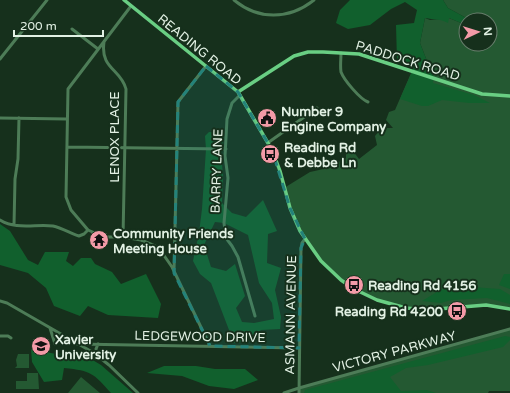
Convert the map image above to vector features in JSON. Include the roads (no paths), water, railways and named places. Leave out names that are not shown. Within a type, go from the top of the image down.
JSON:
[{"type":"main road","name":"READING ROAD","points":[[124,0],[239,94],[269,142],[280,171],[290,208],[305,239],[321,261],[335,275],[354,289],[394,306],[416,309],[494,306],[510,309]]},
{"type":"main road","name":"PADDOCK ROAD","points":[[239,94],[298,54],[308,52],[341,52],[366,56],[482,94],[510,96]]},
{"type":"street","points":[[0,59],[47,0]]},
{"type":"street","points":[[234,0],[251,11],[271,16],[290,13],[303,8],[314,0]]},
{"type":"street","points":[[131,6],[68,89],[67,202],[74,214],[88,230],[104,237],[138,239],[155,246],[167,258],[210,346]]},
{"type":"street","points":[[72,29],[98,49]]},
{"type":"street","name":"LENOX PLACE","points":[[104,41],[103,49],[105,59],[110,67],[121,78],[126,89],[123,237]]},
{"type":"street","points":[[341,52],[341,67],[344,78],[354,90],[368,102]]},
{"type":"street","points":[[174,273],[178,102],[206,66]]},
{"type":"street","name":"BARRY LANE","points":[[239,94],[228,114],[225,162],[228,178],[224,223],[226,238],[238,257],[255,316]]},
{"type":"street","points":[[269,142],[317,108]]},
{"type":"street","points":[[0,118],[67,119]]},
{"type":"street","points":[[14,225],[19,118]]},
{"type":"street","points":[[67,147],[226,149]]},
{"type":"street","points":[[0,220],[14,225],[53,226],[79,236],[88,230]]},
{"type":"street","name":"ASMANN AVENUE","points":[[299,393],[301,248],[305,239]]},
{"type":"street","points":[[0,301],[7,303],[97,356],[109,365],[138,393]]},
{"type":"street","points":[[50,328],[55,344]]},
{"type":"street","name":"VICTORY PARKWAY","points":[[287,393],[299,388],[510,330]]},
{"type":"street","points":[[0,336],[8,336],[11,338]]},
{"type":"street","name":"LEDGEWOOD DRIVE","points":[[77,344],[299,348]]},
{"type":"street","points":[[97,356],[96,349],[98,344]]},
{"type":"place","name":"Number 9 Engine Company","points":[[267,118]]},
{"type":"place","name":"Reading Rd & Debbe Ln","points":[[270,154]]},
{"type":"place","name":"Community Friends Meeting House","points":[[99,240]]},
{"type":"place","name":"Reading Rd 4156","points":[[354,285]]},
{"type":"place","name":"Reading Rd 4200","points":[[457,311]]},
{"type":"place","name":"Xavier University","points":[[41,346]]}]
